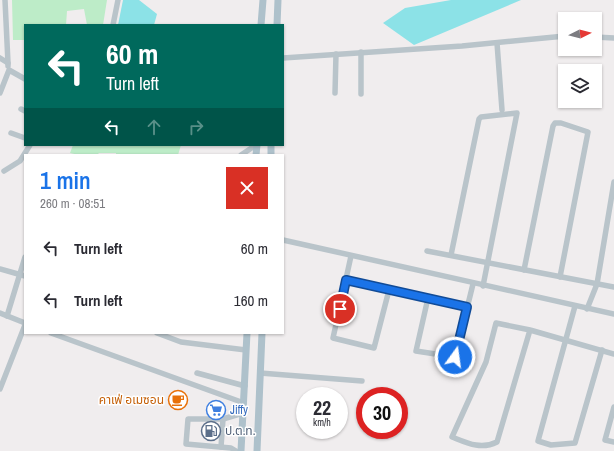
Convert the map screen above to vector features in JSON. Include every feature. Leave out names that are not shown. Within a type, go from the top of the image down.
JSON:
[{"type":"main road","points":[[261,24],[263,0]]},
{"type":"main road","points":[[277,24],[278,0]]},
{"type":"main road","points":[[241,451],[247,334]]},
{"type":"main road","points":[[257,451],[262,334]]},
{"type":"street","points":[[0,93],[9,70],[4,0]]},
{"type":"street","points":[[113,24],[118,0]]},
{"type":"street","points":[[284,58],[497,43],[558,37]]},
{"type":"street","points":[[602,37],[614,38]]},
{"type":"street","points":[[497,43],[502,110]]},
{"type":"street","points":[[361,52],[361,94]]},
{"type":"street","points":[[335,93],[336,54]]},
{"type":"street","points":[[0,58],[8,63]]},
{"type":"street","points":[[9,70],[24,78]]},
{"type":"street","points":[[451,255],[479,119],[481,117],[517,113],[483,286]]},
{"type":"street","points":[[524,270],[553,126],[555,123],[561,123],[588,132],[560,277]]},
{"type":"street","points":[[11,133],[24,138]]},
{"type":"street","points":[[242,154],[254,146]]},
{"type":"street","points":[[4,171],[20,161],[24,155]]},
{"type":"street","points":[[587,309],[597,284],[614,182]]},
{"type":"street","points":[[284,240],[473,284],[614,314]]},
{"type":"street","points":[[427,250],[614,288]]},
{"type":"street","points":[[351,256],[333,338],[374,348],[389,290]]},
{"type":"street","points":[[7,316],[22,275],[24,263]]},
{"type":"street","points":[[0,269],[22,275]]},
{"type":"street","points":[[346,280],[467,307]]},
{"type":"street","points":[[428,298],[416,351],[455,357],[473,284]]},
{"type":"street","points":[[575,306],[538,441],[551,444],[575,443],[602,350]]},
{"type":"street","points":[[0,314],[24,324]]},
{"type":"street","points":[[530,330],[496,442],[491,445],[476,446],[452,437],[486,362],[496,323],[530,330],[614,354]]},
{"type":"street","points":[[0,389],[24,327]]},
{"type":"street","points":[[54,334],[244,403]]},
{"type":"street","points":[[160,334],[181,342],[246,350]]},
{"type":"street","points":[[197,373],[244,386]]},
{"type":"street","points":[[260,373],[362,381]]},
{"type":"street","points":[[614,407],[605,440],[614,442]]},
{"type":"street","points":[[236,451],[231,448],[186,444],[188,419],[222,420],[243,413]]},
{"type":"street","points":[[221,447],[222,420]]},
{"type":"green space","points":[[12,0],[107,0],[103,24],[87,24],[84,9],[67,11],[66,24],[24,24],[24,40],[13,40]]},
{"type":"green space","points":[[73,146],[181,146],[178,154],[70,153]]},
{"type":"water","points":[[123,0],[139,0],[157,14],[154,24],[118,24]]},
{"type":"water","points":[[451,0],[521,0],[414,45],[383,23],[405,8]]},
{"type":"place","name":"คาเฟ่ อเมซอน","points":[[178,400]]},
{"type":"place","name":"Jiffy","points":[[216,410]]},
{"type":"place","name":"ป.ต.ท.","points":[[211,431]]},
{"type":"route","points":[[340,309],[346,280],[467,307],[455,357]]}]
